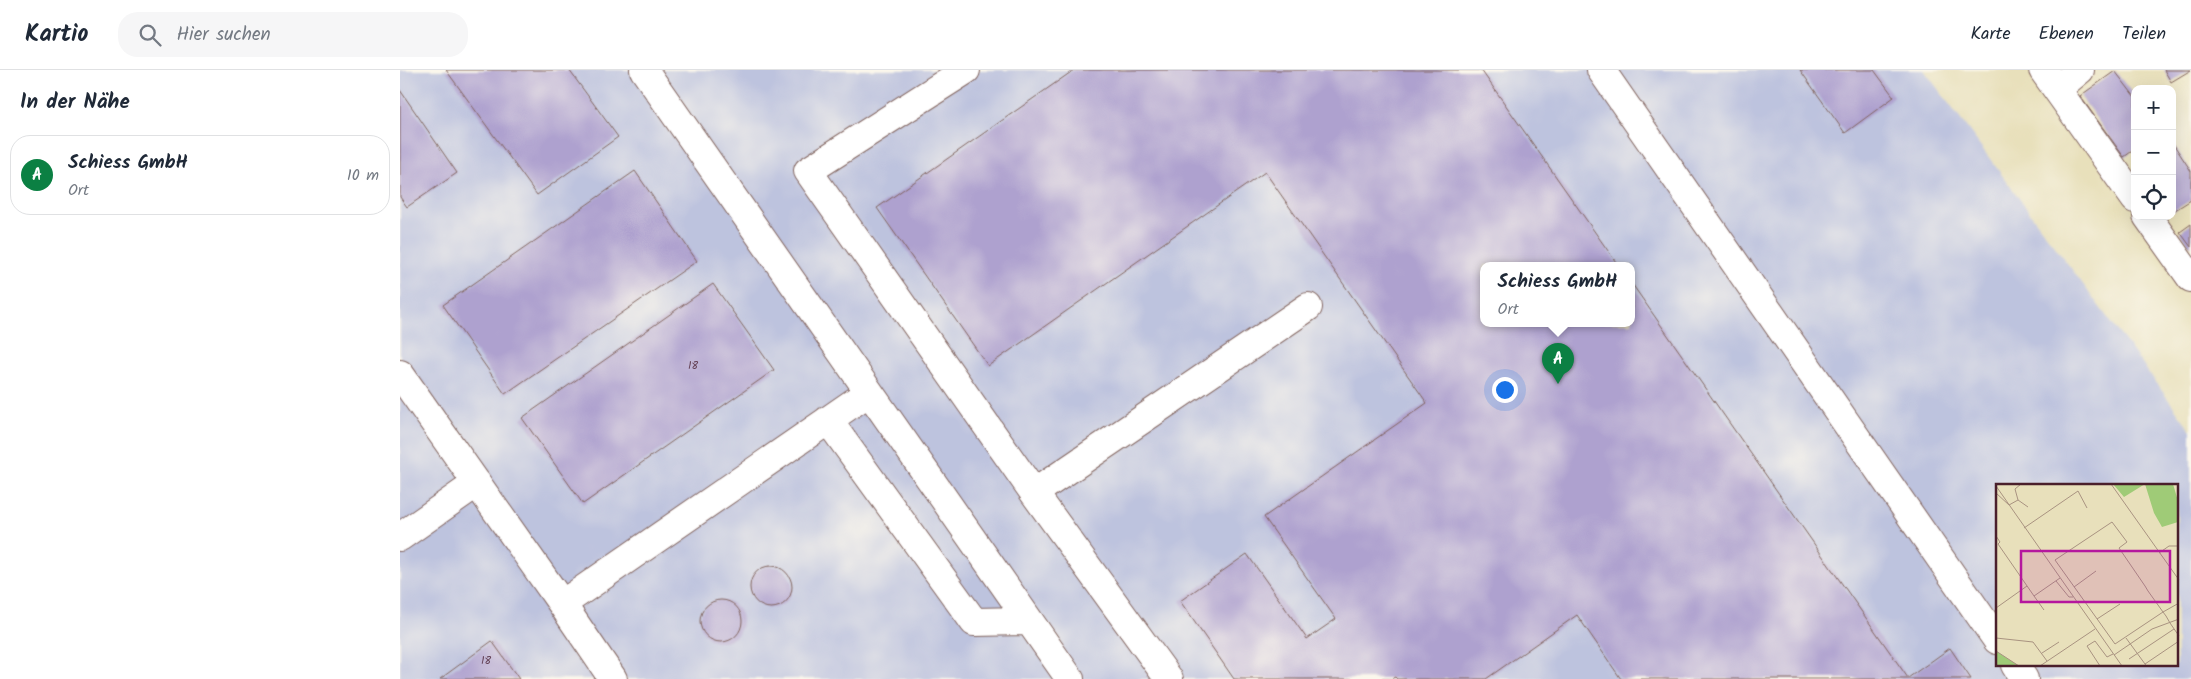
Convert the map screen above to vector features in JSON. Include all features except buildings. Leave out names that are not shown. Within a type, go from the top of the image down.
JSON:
[{"type":"street","points":[[644,70],[1070,679]]},
{"type":"street","points":[[966,70],[808,171],[1034,493],[1170,679]]},
{"type":"street","points":[[1601,70],[1996,639]]},
{"type":"street","points":[[2080,70],[2050,80],[2131,192]]},
{"type":"street","points":[[2150,220],[2191,278]]},
{"type":"street","points":[[1034,493],[1308,307]]},
{"type":"street","points":[[400,374],[613,679]]},
{"type":"street","points":[[562,604],[869,392]]},
{"type":"street","points":[[828,420],[974,622],[1029,620]]},
{"type":"street","points":[[400,537],[477,483]]},
{"type":"street","points":[[2016,666],[2024,679]]},
{"type":"shaded area","points":[[400,70],[1924,70],[2191,430],[2191,679],[400,679]]},
{"type":"place","name":"Schiess GmbH","points":[[1558,384]]}]
